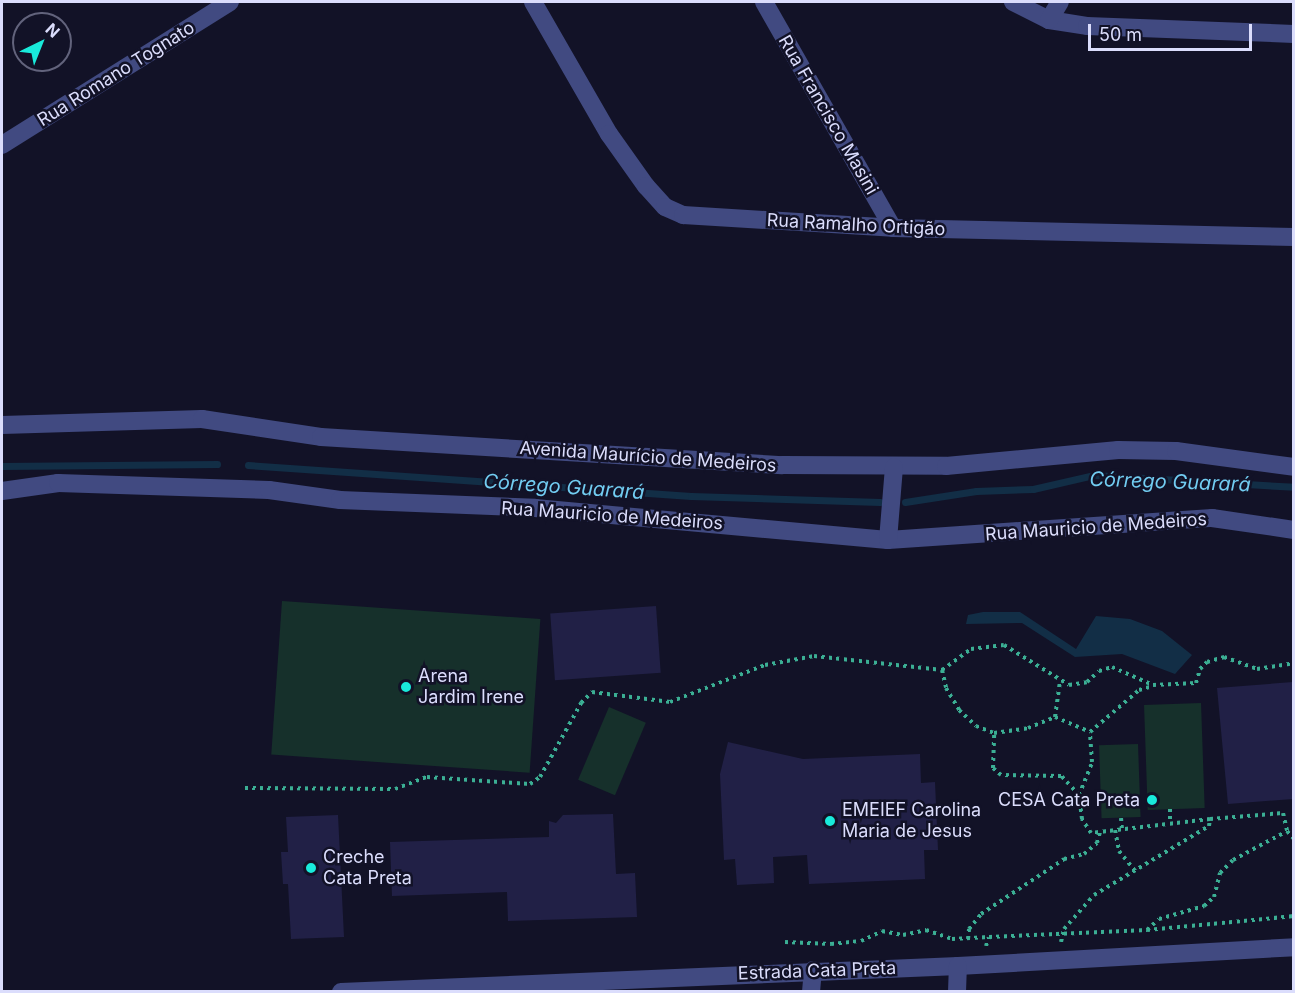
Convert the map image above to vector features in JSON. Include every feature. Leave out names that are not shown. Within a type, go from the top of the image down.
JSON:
[{"type":"street","name":"Rua Romano Tognato","points":[[2,145],[230,2]]},
{"type":"street","name":"Rua Ramalho Ortigão","points":[[533,2],[609,134],[665,207],[683,215],[893,228],[1293,237]]},
{"type":"street","name":"Rua Francisco Masini","points":[[764,2],[893,228]]},
{"type":"street","points":[[1013,2],[1050,20],[1087,26],[1288,33],[1293,16]]},
{"type":"street","points":[[1050,20],[1060,2]]},
{"type":"street","name":"Avenida Maurício de Medeiros","points":[[2,425],[202,419],[321,437],[782,465],[946,466],[1118,450],[1176,451],[1293,468]]},
{"type":"street","points":[[888,540],[894,467]]},
{"type":"street","name":"Rua Mauricio de Medeiros","points":[[2,491],[58,483],[269,490],[340,500],[535,508],[888,540],[1212,518],[1293,530]]},
{"type":"street","name":"Estrada Cata Preta","points":[[341,992],[578,986],[813,970],[1064,961],[1293,946]]},
{"type":"street","points":[[957,992],[958,966]]},
{"type":"street","points":[[811,992],[813,970]]},
{"type":"path","points":[[245,788],[394,789],[427,777],[530,784],[540,777],[581,703],[592,692],[670,702],[765,665],[813,656],[942,670],[971,649],[1004,645],[1069,685],[1087,682],[1099,671],[1112,667],[1153,685]]},
{"type":"path","points":[[1090,732],[1139,690],[1153,685],[1196,683],[1208,662],[1224,657],[1257,669],[1293,663]]},
{"type":"path","points":[[942,670],[946,688],[959,710],[976,726],[994,733],[1028,728],[1055,717],[1090,732]]},
{"type":"path","points":[[1055,717],[1060,681]]},
{"type":"path","points":[[1078,795],[1092,762],[1090,732]]},
{"type":"path","points":[[994,733],[993,768],[1001,776],[1061,776],[1078,795],[1082,819],[1090,833],[1282,813],[1287,831],[1293,839]]},
{"type":"path","points":[[1170,809],[1170,823]]},
{"type":"path","points":[[1121,818],[1122,829]]},
{"type":"path","points":[[1064,961],[1063,935],[1075,914],[1094,895],[1209,826],[1210,819]]},
{"type":"path","points":[[1115,830],[1119,850],[1135,871]]},
{"type":"path","points":[[1143,956],[1142,939],[1147,930],[1159,919],[1204,906],[1214,897],[1220,873],[1233,860],[1287,831]]},
{"type":"path","points":[[968,939],[969,929],[981,914],[1064,859],[1084,854],[1097,843],[1100,832]]},
{"type":"path","points":[[785,942],[831,944],[861,940],[882,931],[903,935],[926,930],[952,939],[1063,935],[1147,930],[1293,916]]},
{"type":"path","points":[[984,965],[989,937]]},
{"type":"green space","name":"Arena Jardim Irene","points":[[282,601],[540,619],[530,773],[271,755]]},
{"type":"green space","points":[[1201,703],[1205,808],[1148,810],[1144,705]]},
{"type":"green space","points":[[609,707],[646,723],[615,795],[578,780]]},
{"type":"green space","points":[[1138,744],[1141,817],[1102,818],[1099,745]]},
{"type":"water","points":[[983,612],[1020,612],[1076,649],[1096,616],[1130,619],[1162,631],[1192,655],[1175,674],[1122,654],[1075,657],[1022,623],[966,624],[968,615]]},
{"type":"building","points":[[656,606],[661,673],[555,680],[550,613]]},
{"type":"building","points":[[1293,682],[1293,799],[1228,804],[1217,688]]},
{"type":"building","name":"EMEIEF Carolina Maria de Jesus","points":[[728,742],[803,759],[920,754],[921,783],[935,782],[938,850],[924,850],[925,879],[809,884],[807,855],[773,857],[774,883],[737,885],[735,859],[724,860],[720,774]]},
{"type":"building","points":[[613,814],[616,874],[635,873],[637,917],[508,921],[507,892],[392,896],[390,842],[549,837],[549,821],[556,823],[563,815]]},
{"type":"building","name":"Creche Cata Preta","points":[[338,815],[344,937],[291,939],[288,884],[283,884],[281,852],[288,852],[286,817]]},
{"type":"waterway","name":"Córrego Guarará","points":[[2,466],[217,464]]},
{"type":"waterway","name":"Córrego Guarará","points":[[248,465],[691,496],[880,502]]},
{"type":"waterway","name":"Córrego Guarará","points":[[905,502],[976,491],[1033,489],[1094,475],[1294,487]]},
{"type":"place","name":"Arena Jardim Irene","points":[[406,687]]},
{"type":"place","name":"CESA Cata Preta","points":[[1152,800]]},
{"type":"place","name":"EMEIEF Carolina Maria de Jesus","points":[[830,821]]},
{"type":"place","name":"Creche Cata Preta","points":[[311,868]]}]
